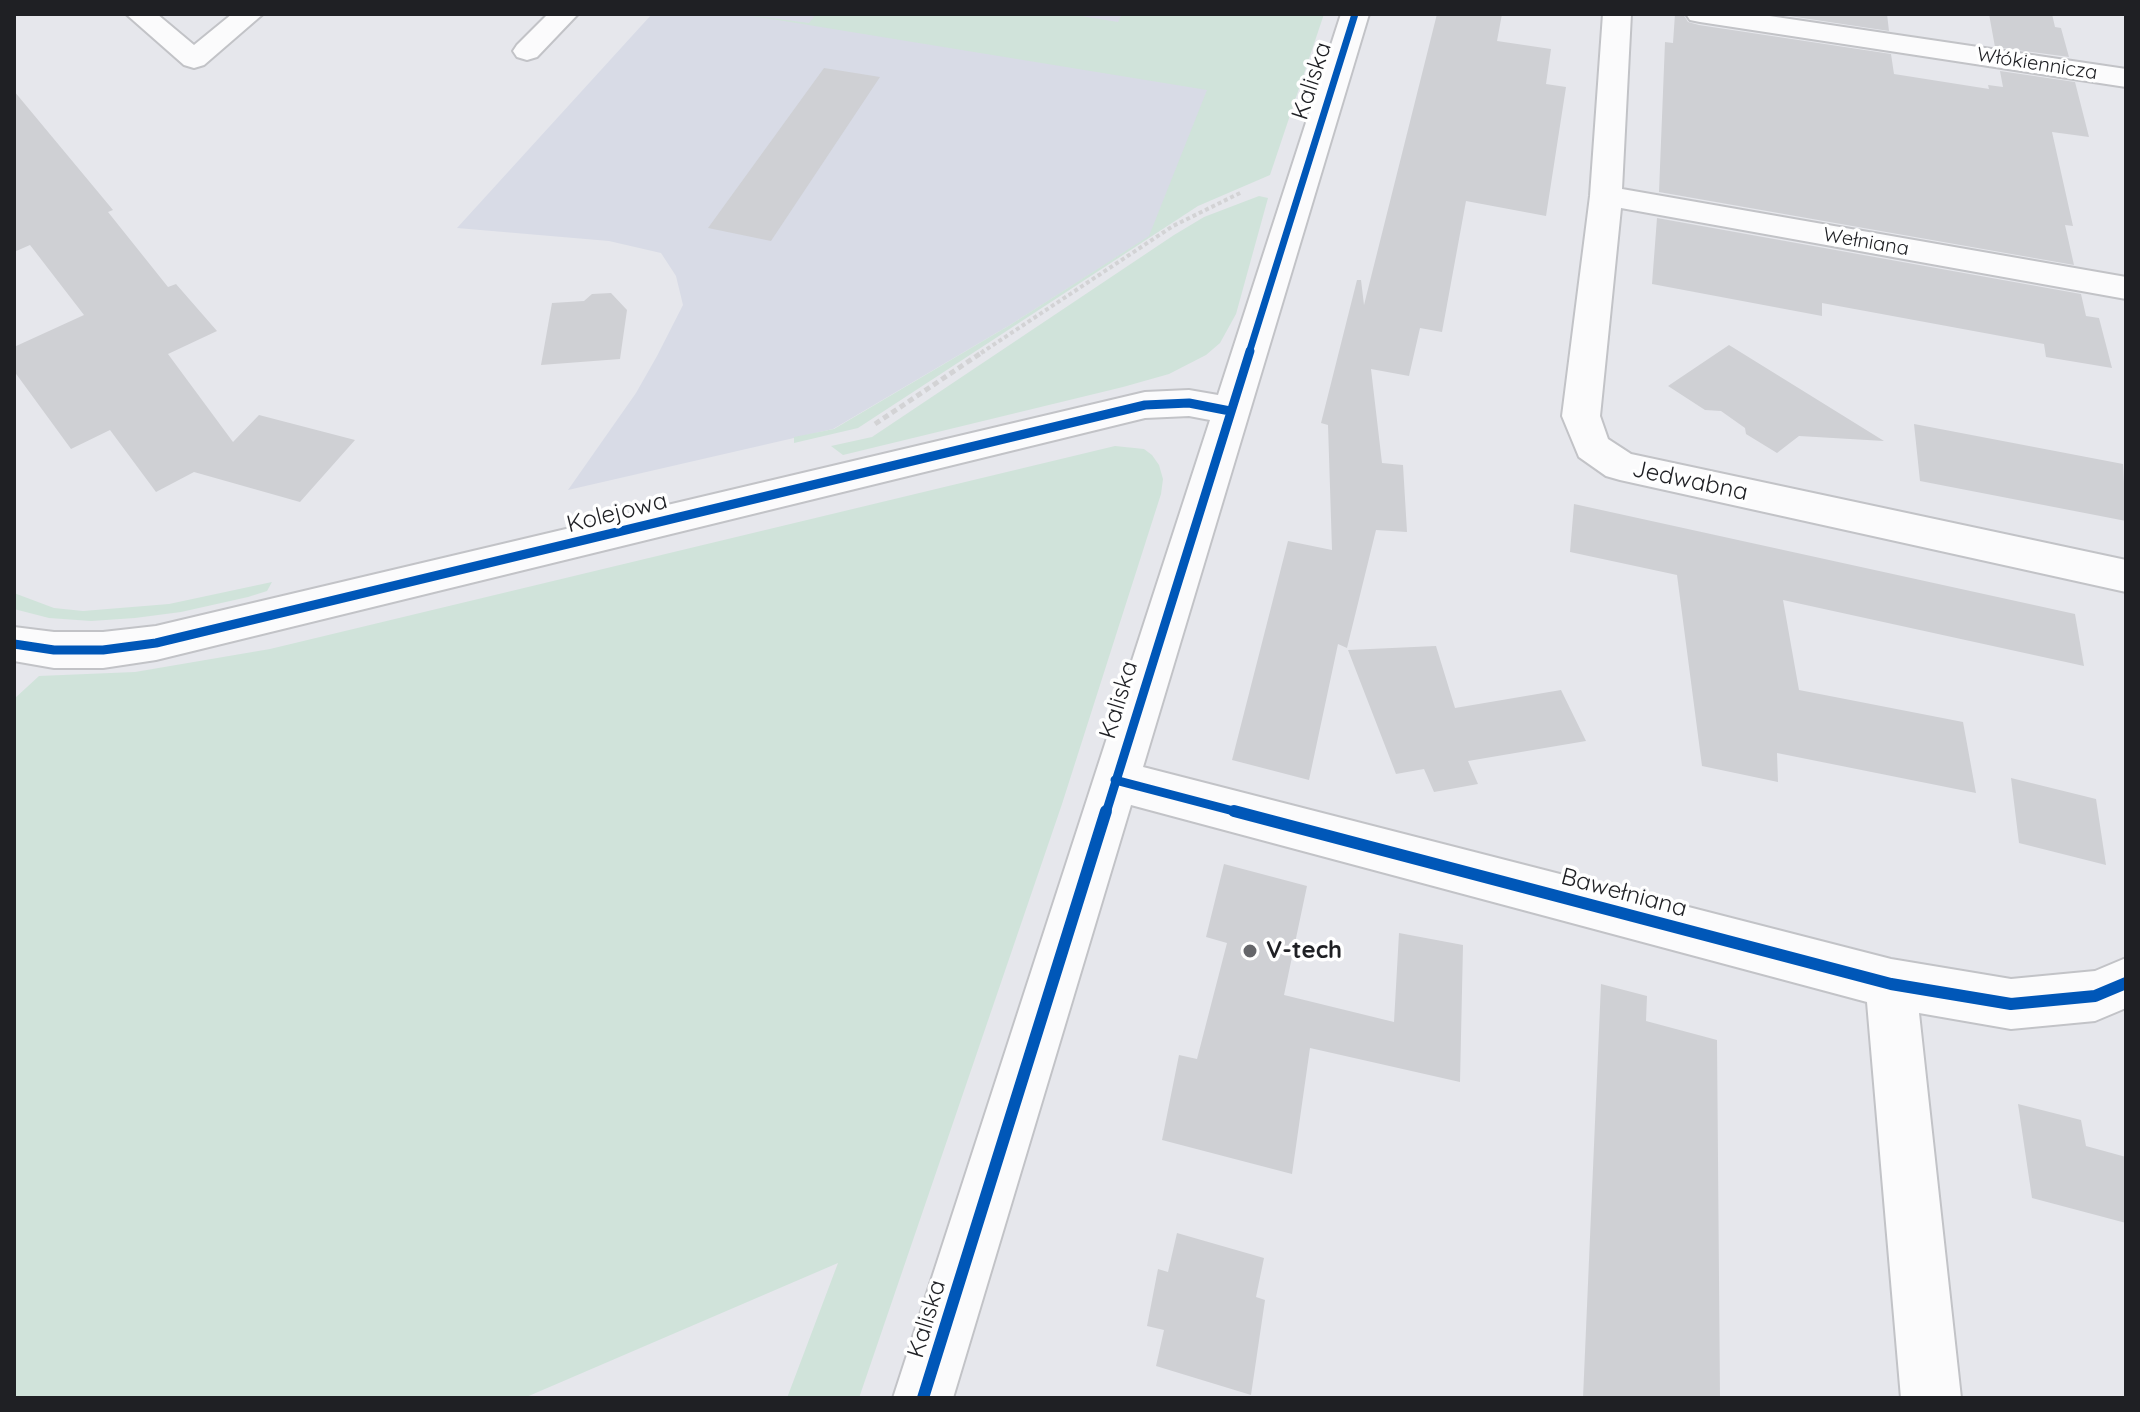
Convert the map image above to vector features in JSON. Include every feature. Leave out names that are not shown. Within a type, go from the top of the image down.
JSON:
[{"type":"street","points":[[140,14],[194,59],[249,14]]},
{"type":"street","points":[[527,51],[564,14]]},
{"type":"street","name":"Kaliska","points":[[923,1398],[1355,14]]},
{"type":"street","name":"Jedwabna","points":[[1617,14],[1606,196],[1581,416],[1592,447],[1620,466],[2126,576]]},
{"type":"street","name":"Włókiennicza","points":[[1700,14],[2126,78]]},
{"type":"street","name":"Włókiennicza","points":[[1943,22],[1947,51]]},
{"type":"street","name":"Wełniana","points":[[1606,196],[2126,288]]},
{"type":"street","name":"Kolejowa","points":[[16,647],[103,650],[156,643],[1145,405],[1189,403],[1230,411]]},
{"type":"street","name":"Bawełniana","points":[[1115,780],[1891,984],[2011,1004],[2095,996],[2126,983]]},
{"type":"street","points":[[1891,984],[1931,1398]]},
{"type":"path","points":[[864,431],[1173,226],[1242,192]]},
{"type":"shaded area","points":[[652,14],[1239,14],[1150,236],[1010,325],[833,429],[568,490],[636,393],[683,305],[676,276],[661,253],[609,241],[457,228]]},
{"type":"green space","points":[[741,14],[809,23],[816,14],[1069,14],[1118,22],[1122,14],[1324,14],[1270,175],[1198,206],[858,428],[794,443],[794,437],[834,429],[1010,325],[1149,236],[1207,90]]},
{"type":"green space","points":[[1259,196],[1268,198],[1236,314],[1220,343],[1206,355],[1169,374],[1123,387],[843,455],[831,446],[872,437],[1174,235],[1204,217]]},
{"type":"green space","points":[[1115,446],[1144,449],[1152,455],[1163,479],[1161,494],[1062,804],[859,1398],[787,1398],[838,1263],[524,1398],[14,1398],[14,699],[39,676],[135,672],[270,649]]},
{"type":"green space","points":[[272,582],[267,591],[248,597],[181,612],[135,618],[91,621],[49,618],[14,609],[14,593],[54,608],[83,611],[169,604]]},
{"type":"building","points":[[1437,14],[1502,14],[1497,41],[1551,49],[1546,84],[1566,87],[1546,216],[1466,201],[1442,332],[1420,328],[1409,376],[1371,369],[1382,463],[1403,465],[1407,532],[1376,530],[1347,648],[1338,644],[1309,780],[1232,760],[1288,541],[1332,550],[1328,425],[1321,423],[1357,280],[1361,280],[1364,305]]},
{"type":"building","points":[[1675,14],[1683,14],[1688,22],[1699,25],[1891,54],[1894,74],[1989,89],[1988,85],[2003,87],[2000,71],[2075,82],[2089,137],[2052,132],[2073,226],[2065,225],[2074,265],[1659,192],[1665,42],[1673,43]]},
{"type":"building","points":[[1776,14],[1887,14],[1889,31]]},
{"type":"building","points":[[1989,14],[2052,14],[2055,27],[2061,28],[2069,57],[1995,47]]},
{"type":"building","points":[[824,68],[880,77],[771,241],[708,228]]},
{"type":"building","points":[[14,91],[113,210],[108,212],[168,287],[176,284],[217,331],[168,354],[233,442],[259,415],[355,440],[300,502],[194,472],[156,492],[110,430],[71,449],[14,371],[14,347],[84,315],[30,245],[14,252]]},
{"type":"building","points":[[1657,218],[2081,294],[2086,316],[2099,318],[2112,368],[2046,357],[2044,344],[1822,303],[1822,316],[1652,284]]},
{"type":"building","points":[[611,293],[627,310],[620,359],[541,365],[552,303],[584,301],[592,294]]},
{"type":"building","points":[[1729,345],[1884,441],[1799,436],[1777,453],[1746,434],[1745,428],[1721,411],[1705,410],[1668,386]]},
{"type":"building","points":[[1914,424],[2123,464],[2126,521],[1920,481]]},
{"type":"building","points":[[1574,504],[2075,614],[2084,666],[1783,600],[1799,690],[1963,722],[1976,793],[1777,753],[1778,782],[1702,766],[1677,575],[1570,552]]},
{"type":"building","points":[[1436,646],[1455,708],[1561,690],[1586,741],[1468,761],[1478,784],[1434,792],[1424,769],[1396,774],[1348,650]]},
{"type":"building","points":[[2011,778],[2096,799],[2106,865],[2019,843]]},
{"type":"building","points":[[1224,864],[1307,886],[1284,995],[1394,1022],[1399,933],[1463,945],[1460,1082],[1310,1048],[1292,1174],[1162,1140],[1179,1055],[1197,1059],[1227,943],[1206,937]]},
{"type":"building","points":[[1601,984],[1647,996],[1646,1021],[1717,1040],[1720,1398],[1583,1398]]},
{"type":"building","points":[[2018,1104],[2081,1120],[2086,1146],[2126,1157],[2126,1223],[2032,1198]]},
{"type":"building","points":[[1177,1233],[1264,1258],[1256,1297],[1265,1300],[1251,1395],[1156,1366],[1164,1330],[1147,1326],[1158,1269],[1168,1272]]},
{"type":"cycle path","points":[[923,1398],[1355,14]]},
{"type":"cycle path","points":[[14,644],[54,650],[103,650],[156,643],[1145,405],[1189,403],[1230,411]]},
{"type":"cycle path","points":[[1115,780],[1891,984],[2011,1004],[2095,996],[2126,983]]},
{"type":"place","name":"V-tech","points":[[1250,951]]}]
